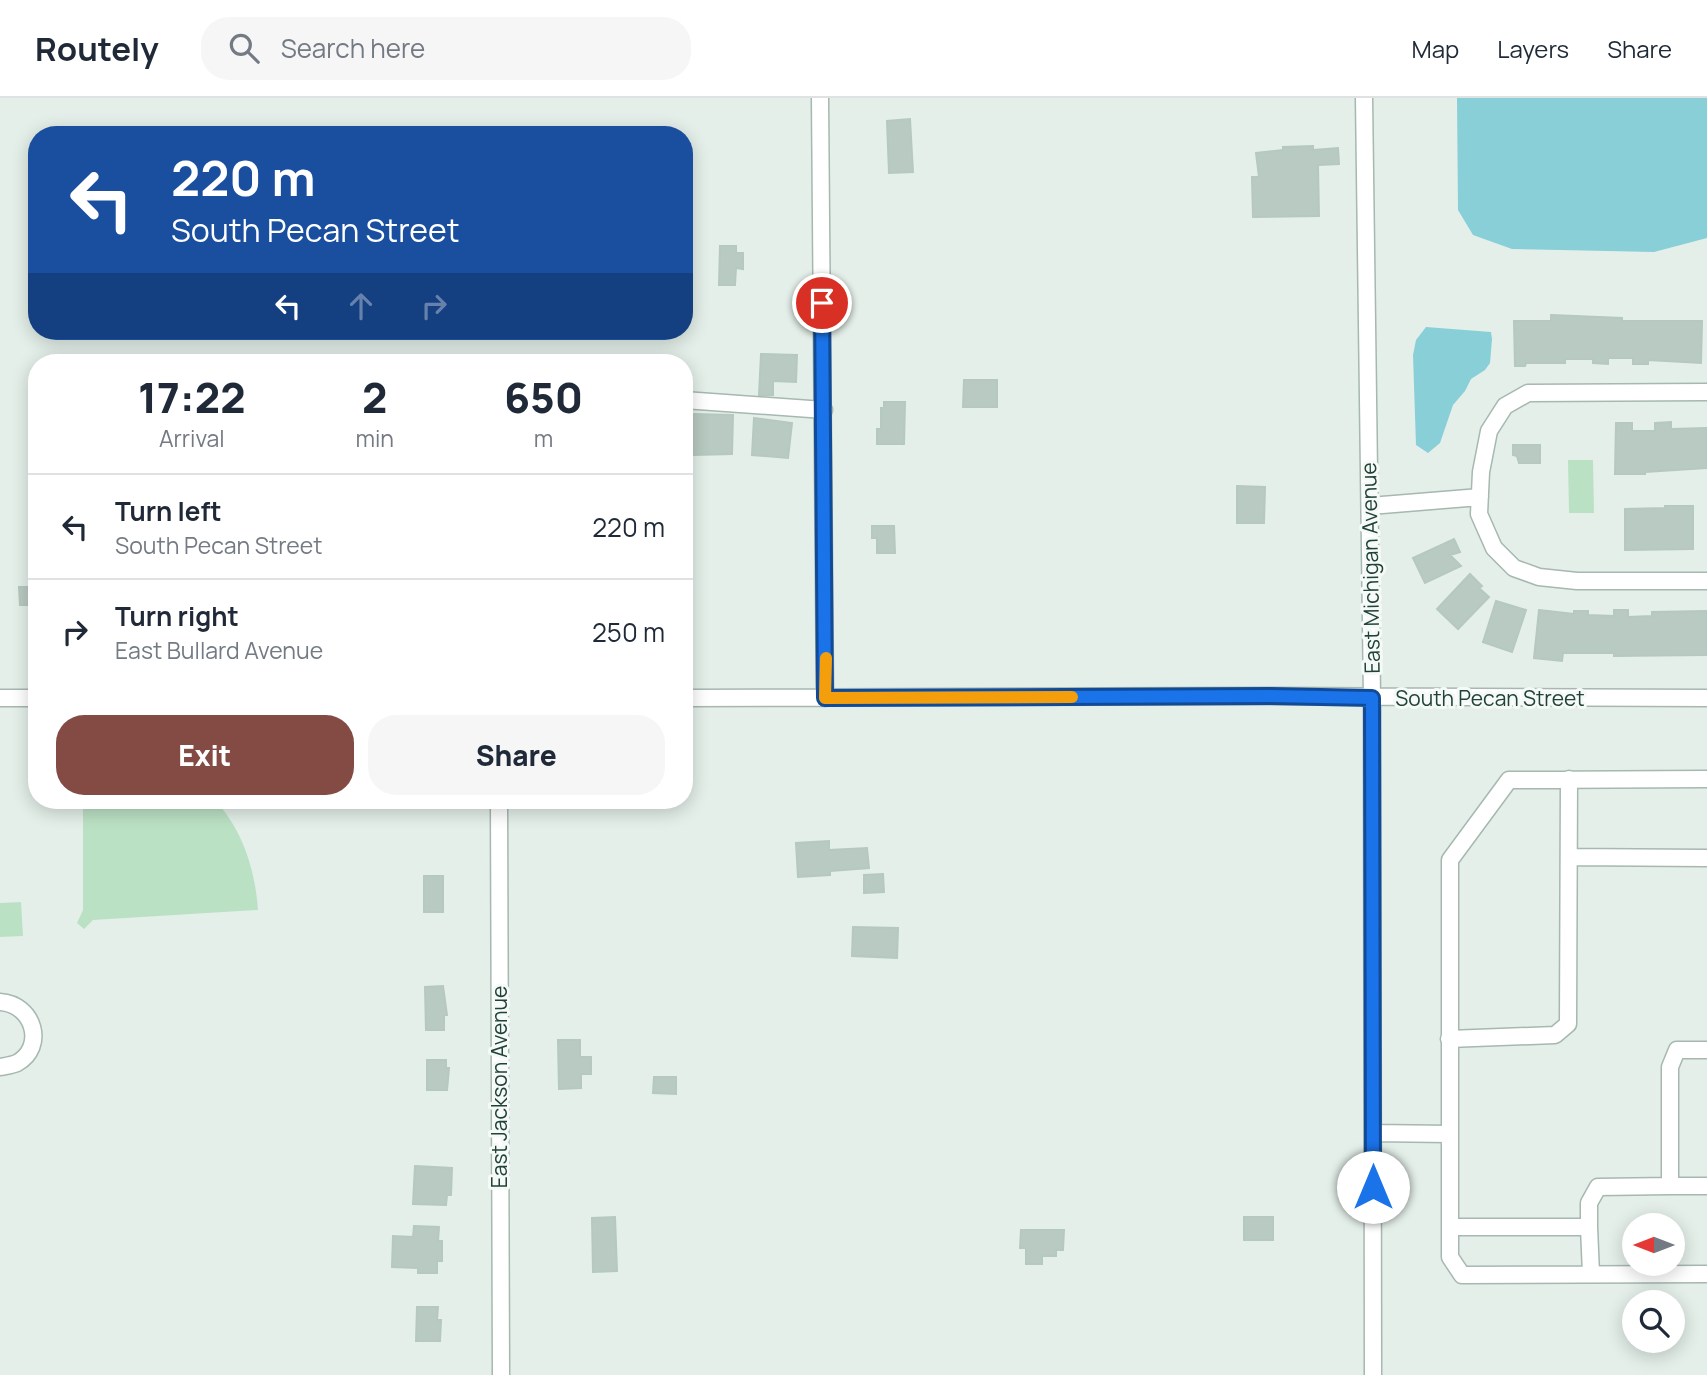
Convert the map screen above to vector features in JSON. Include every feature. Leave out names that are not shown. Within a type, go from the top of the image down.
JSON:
[{"type":"street","points":[[820,98],[825,698]]},
{"type":"street","name":"East Michigan Avenue","points":[[1364,98],[1372,698],[1373,1375]]},
{"type":"street","points":[[1707,392],[1528,393],[1506,406],[1489,431],[1481,472],[1479,514],[1494,548],[1514,568],[1539,577],[1577,581],[1707,581]]},
{"type":"street","points":[[693,401],[824,410]]},
{"type":"street","points":[[1370,506],[1480,497]]},
{"type":"street","points":[[0,698],[28,698]]},
{"type":"street","name":"South Pecan Street","points":[[693,698],[1707,698]]},
{"type":"street","points":[[1449,1039],[1555,1035],[1568,1024],[1569,779]]},
{"type":"street","points":[[1707,779],[1509,780],[1450,860],[1449,1039],[1450,1257],[1462,1275],[1707,1274]]},
{"type":"street","name":"East Jackson Avenue","points":[[499,809],[501,1375]]},
{"type":"street","points":[[1569,856],[1707,858]]},
{"type":"street","points":[[0,1002],[12,1003],[27,1014],[34,1031],[30,1050],[17,1063],[0,1067]]},
{"type":"street","points":[[1670,1186],[1670,1067],[1677,1050],[1707,1050]]},
{"type":"street","points":[[1373,1133],[1449,1134]]},
{"type":"street","points":[[1591,1274],[1589,1202],[1598,1187],[1707,1186]]},
{"type":"street","points":[[1450,1227],[1589,1227]]},
{"type":"green space","points":[[1568,460],[1593,460],[1594,513],[1569,513]]},
{"type":"green space","points":[[83,809],[222,809],[246,851],[258,910],[93,920],[84,929],[77,923],[83,910]]},
{"type":"green space","points":[[21,902],[23,936],[0,937],[0,903]]},
{"type":"water","points":[[1457,98],[1707,98],[1707,238],[1654,252],[1512,249],[1473,235],[1458,210]]},
{"type":"water","points":[[1426,327],[1491,332],[1492,339],[1490,363],[1485,370],[1471,379],[1453,405],[1440,443],[1428,453],[1416,445],[1413,355],[1416,340]]},
{"type":"building","points":[[910,119],[913,172],[889,173],[887,121]]},
{"type":"building","points":[[1313,146],[1313,150],[1338,148],[1339,164],[1318,165],[1319,216],[1253,217],[1252,177],[1259,177],[1256,153],[1283,150],[1283,147]]},
{"type":"building","points":[[720,246],[736,246],[736,253],[743,253],[743,269],[736,268],[735,285],[719,285]]},
{"type":"building","points":[[1551,315],[1622,318],[1622,321],[1702,321],[1701,363],[1648,360],[1648,364],[1633,364],[1633,358],[1608,358],[1608,364],[1593,363],[1593,359],[1565,359],[1565,363],[1526,363],[1525,366],[1515,366],[1514,321],[1551,321]]},
{"type":"building","points":[[761,354],[797,355],[796,382],[773,381],[773,395],[759,395]]},
{"type":"building","points":[[964,380],[997,380],[997,407],[963,407]]},
{"type":"building","points":[[884,402],[905,402],[904,444],[877,444],[877,429],[881,429],[881,408],[884,408]]},
{"type":"building","points":[[693,414],[733,415],[732,454],[693,455]]},
{"type":"building","points":[[754,418],[792,423],[788,458],[752,455]]},
{"type":"building","points":[[1671,422],[1671,429],[1707,428],[1707,468],[1615,474],[1616,423],[1632,423],[1632,431],[1655,431],[1655,423]]},
{"type":"building","points":[[1513,445],[1540,445],[1540,463],[1519,463],[1517,456],[1513,455]]},
{"type":"building","points":[[1237,486],[1265,487],[1264,523],[1237,523]]},
{"type":"building","points":[[1693,506],[1693,549],[1625,550],[1625,509]]},
{"type":"building","points":[[872,526],[894,526],[895,553],[877,553],[877,538],[872,538]]},
{"type":"building","points":[[1454,539],[1460,552],[1450,555],[1461,566],[1425,583],[1413,558]]},
{"type":"building","points":[[1470,574],[1489,597],[1458,629],[1437,609]]},
{"type":"building","points":[[19,587],[28,587],[28,605],[20,605]]},
{"type":"building","points":[[1496,601],[1526,610],[1512,652],[1483,642]]},
{"type":"building","points":[[1539,610],[1574,614],[1574,611],[1588,611],[1588,615],[1614,616],[1614,610],[1628,610],[1628,617],[1652,616],[1652,612],[1707,611],[1707,655],[1614,656],[1614,653],[1563,653],[1562,661],[1534,658]]},
{"type":"building","points":[[829,841],[829,850],[867,848],[869,868],[798,877],[796,843]]},
{"type":"building","points":[[883,874],[884,892],[864,893],[864,875]]},
{"type":"building","points":[[424,876],[443,876],[443,912],[424,912]]},
{"type":"building","points":[[853,927],[898,928],[897,958],[852,956]]},
{"type":"building","points":[[443,986],[447,1015],[444,1015],[444,1030],[426,1030],[425,987]]},
{"type":"building","points":[[558,1040],[580,1040],[580,1057],[591,1057],[591,1074],[581,1074],[581,1088],[559,1089]]},
{"type":"building","points":[[427,1060],[446,1060],[446,1068],[449,1068],[447,1090],[427,1090]]},
{"type":"building","points":[[654,1077],[676,1077],[676,1094],[653,1093]]},
{"type":"building","points":[[415,1166],[452,1168],[451,1195],[447,1195],[446,1205],[413,1204]]},
{"type":"building","points":[[615,1217],[617,1271],[593,1272],[592,1218]]},
{"type":"building","points":[[1244,1217],[1273,1217],[1273,1240],[1244,1240]]},
{"type":"building","points":[[414,1226],[439,1227],[438,1241],[442,1241],[442,1261],[437,1261],[437,1273],[418,1273],[418,1268],[392,1267],[393,1236],[413,1237]]},
{"type":"building","points":[[1021,1230],[1064,1230],[1063,1250],[1056,1250],[1056,1256],[1042,1256],[1042,1264],[1026,1264],[1026,1248],[1020,1248]]},
{"type":"building","points":[[417,1307],[438,1307],[437,1320],[441,1320],[440,1341],[416,1341]]},
{"type":"slow traffic","points":[[826,658],[825,698],[1072,697]]},
{"type":"route","points":[[822,303],[825,698],[1372,698],[1373,1187]]}]
